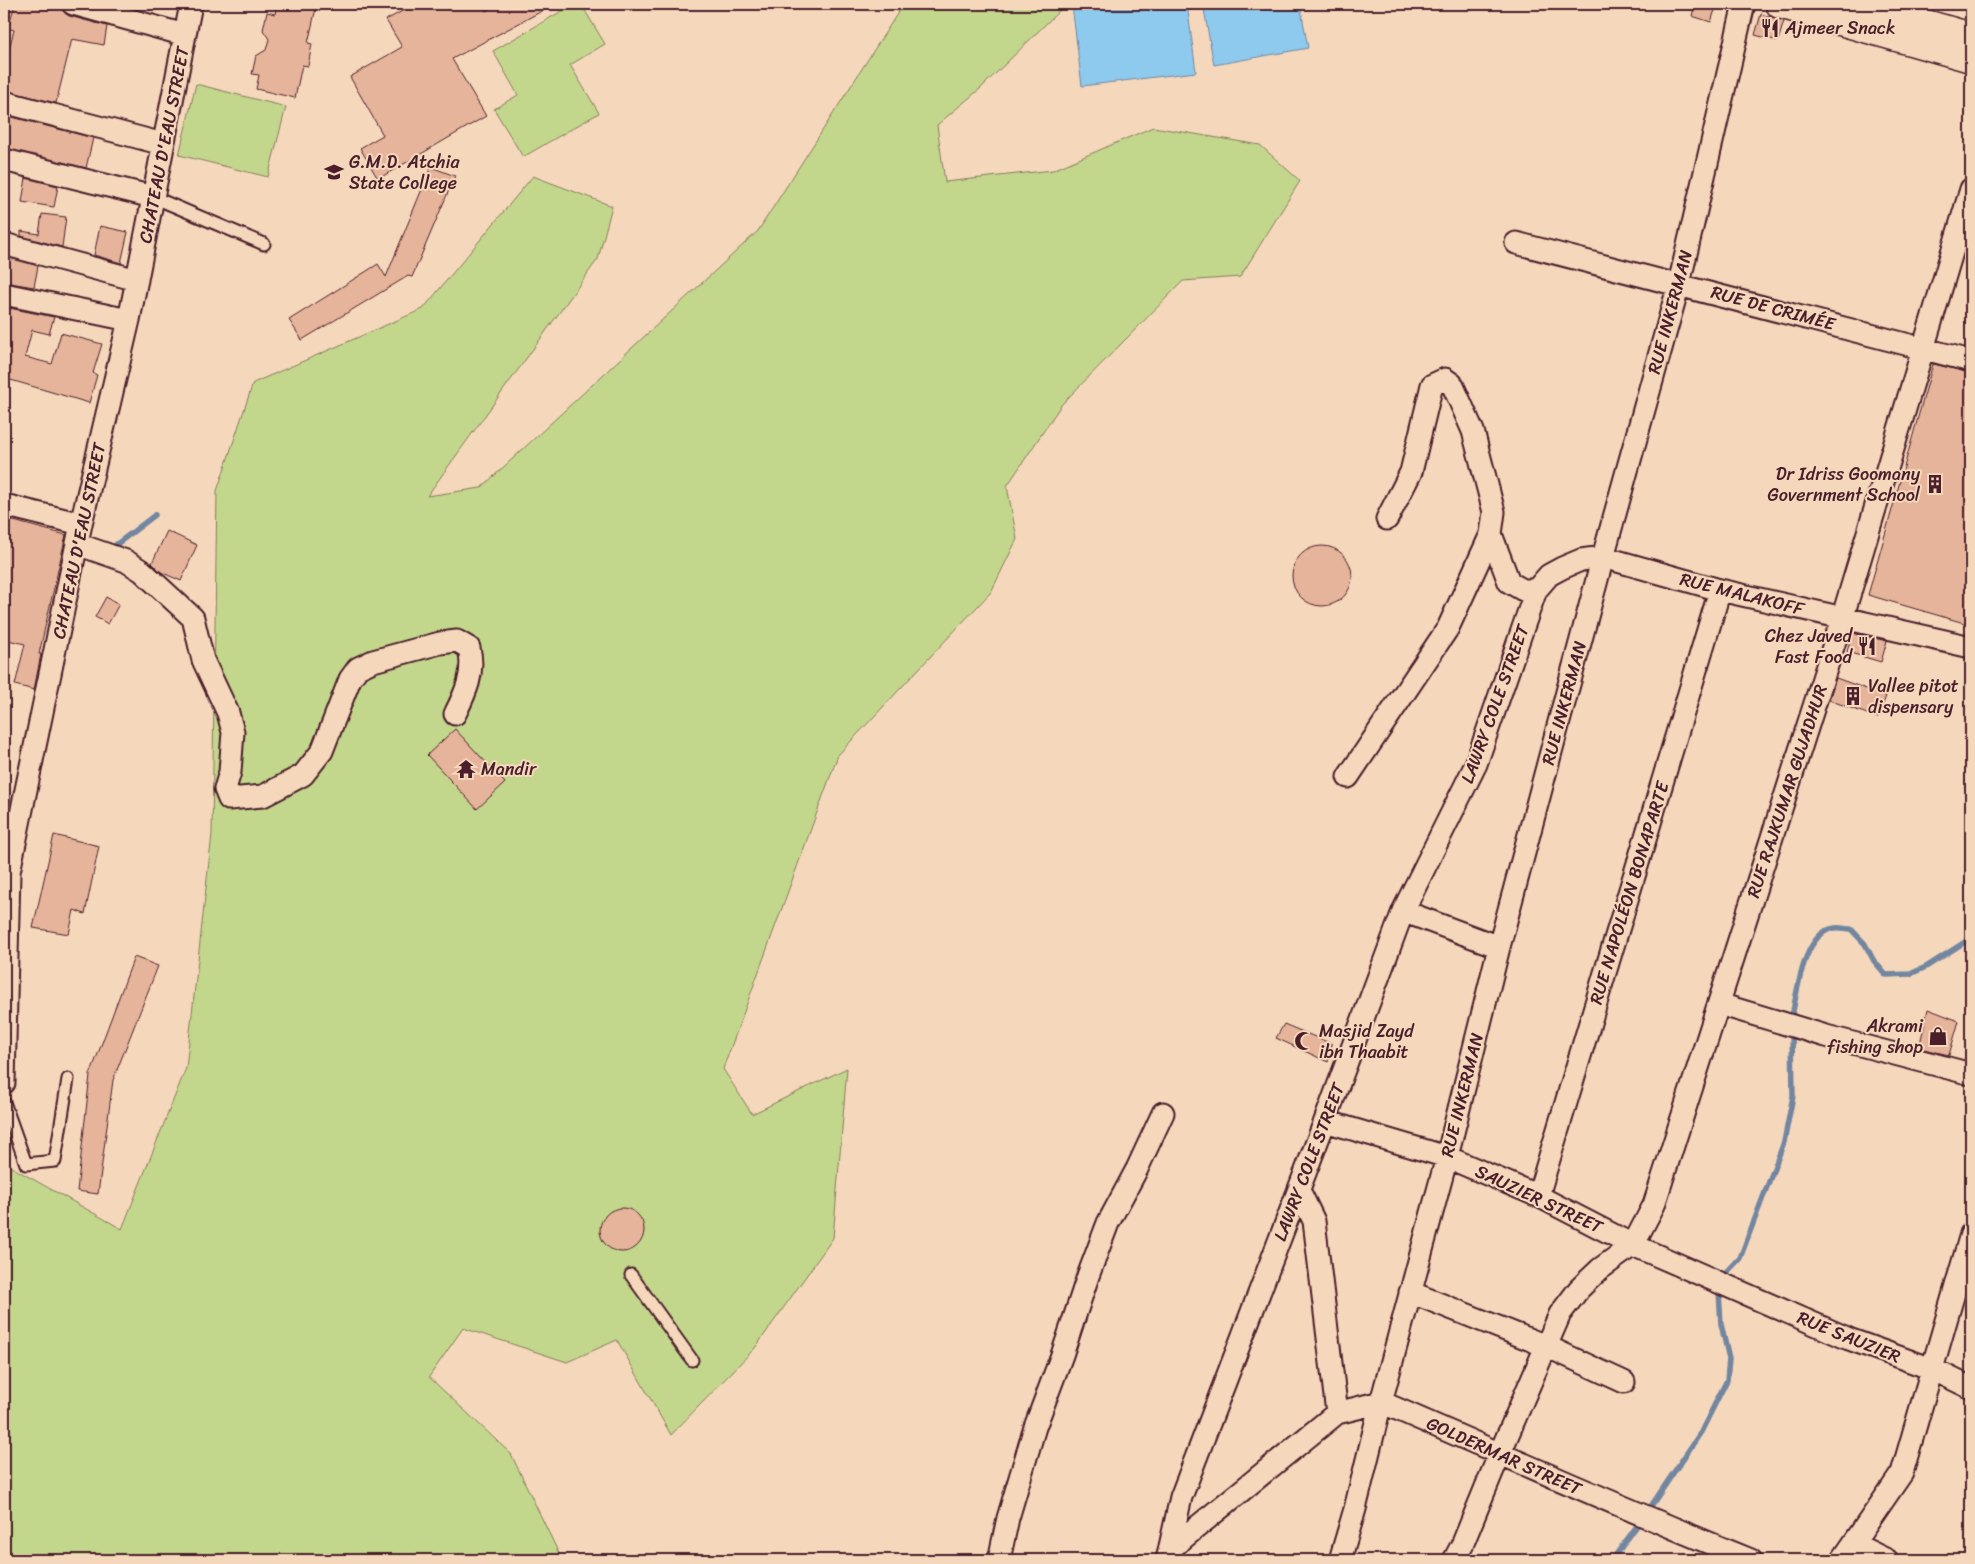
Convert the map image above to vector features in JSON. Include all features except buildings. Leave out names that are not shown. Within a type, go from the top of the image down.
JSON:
[{"type":"main road","points":[[1780,4],[1971,58]]},
{"type":"main road","points":[[1856,4],[1971,37]]},
{"type":"street","points":[[72,4],[185,35]]},
{"type":"street","name":"CHATEAU D'EAU STREET","points":[[4,1083],[10,872],[79,534],[130,320],[192,4]]},
{"type":"street","name":"RUE INKERMAN","points":[[1340,1560],[1356,1510],[1381,1402],[1499,947],[1603,557],[1679,284],[1744,4]]},
{"type":"street","points":[[4,102],[164,144]]},
{"type":"street","points":[[4,160],[153,197]]},
{"type":"street","name":"RUE RAJKUMAR GUJADHUR","points":[[1633,1245],[1654,1205],[1719,1004],[1842,619],[1971,189]]},
{"type":"street","name":"RUE DE CRIMÉE","points":[[1516,243],[1971,360]]},
{"type":"street","points":[[4,244],[137,280]]},
{"type":"street","points":[[4,294],[130,320]]},
{"type":"street","points":[[1348,777],[1448,628],[1491,534],[1494,512],[1473,431],[1452,384],[1445,379],[1432,385],[1411,472],[1387,519]]},
{"type":"street","points":[[4,505],[79,534],[126,561],[142,571],[193,618],[203,660],[228,713],[233,732],[230,772],[224,789],[229,799],[263,796],[304,775],[322,752],[350,678],[358,668],[373,661],[440,642],[457,642],[469,648],[472,661],[468,688],[455,714]]},
{"type":"street","points":[[1491,534],[1509,582],[1523,590],[1536,590]]},
{"type":"street","name":"LAWRY COLE STREET","points":[[1168,1555],[1181,1497],[1326,1121],[1403,911],[1476,764],[1536,590],[1549,576],[1562,568],[1581,560],[1603,557]]},
{"type":"street","name":"RUE MALAKOFF","points":[[1603,557],[1720,590],[1971,647]]},
{"type":"street","name":"RUE NAPOLÉON BONAPARTE","points":[[1538,1196],[1720,590]]},
{"type":"street","points":[[1403,911],[1499,947]]},
{"type":"street","points":[[1719,1004],[1826,1036],[1971,1074]]},
{"type":"street","points":[[999,1560],[1008,1518],[1035,1427],[1062,1355],[1088,1276],[1108,1223],[1137,1169],[1163,1113]]},
{"type":"street","name":"SAUZIER STREET","points":[[1326,1121],[1446,1157],[1538,1196],[1633,1245],[1722,1283]]},
{"type":"street","points":[[1299,1190],[1314,1221],[1337,1413]]},
{"type":"street","points":[[1887,1560],[1848,1552],[1902,1473],[1971,1234]]},
{"type":"street","points":[[1454,1560],[1463,1543],[1560,1314],[1579,1289],[1600,1269],[1633,1245]]},
{"type":"street","name":"RUE SAUZIER","points":[[1722,1283],[1849,1339],[1932,1369],[1971,1388]]},
{"type":"street","points":[[1410,1292],[1546,1346],[1624,1382]]},
{"type":"street","points":[[1168,1555],[1337,1413],[1381,1402]]},
{"type":"street","name":"GOLDERMAR STREET","points":[[1381,1402],[1626,1510],[1751,1560]]},
{"type":"lane","points":[[153,197],[264,244]]},
{"type":"lane","points":[[4,1102],[26,1164],[55,1161],[68,1079]]},
{"type":"lane","points":[[631,1275],[692,1360]]},
{"type":"green space","points":[[574,4],[581,4],[605,44],[570,65],[599,113],[523,157],[494,109],[518,95],[493,51]]},
{"type":"green space","points":[[902,4],[1066,4],[981,88],[937,125],[945,182],[1053,170],[1153,127],[1260,145],[1300,181],[1240,277],[1183,281],[1061,405],[1007,486],[1017,539],[991,592],[838,755],[723,1069],[752,1114],[847,1068],[833,1238],[755,1348],[671,1435],[617,1340],[567,1362],[463,1328],[429,1377],[511,1454],[562,1560],[4,1560],[4,1163],[122,1229],[186,1068],[212,834],[217,491],[253,383],[423,309],[533,176],[612,206],[598,259],[427,496],[481,488],[758,231]]},
{"type":"green space","points":[[196,84],[286,107],[268,177],[179,155]]},
{"type":"water","points":[[1187,4],[1196,72],[1082,86],[1072,5]]},
{"type":"water","points":[[1203,4],[1300,4],[1308,48],[1214,65]]},
{"type":"waterway","points":[[109,545],[113,547],[155,515]]},
{"type":"waterway","points":[[1791,1021],[1799,982],[1808,953],[1815,941],[1824,932],[1835,928],[1851,929],[1865,944],[1874,961],[1886,975],[1910,974],[1926,967],[1971,938]]},
{"type":"waterway","points":[[1647,1512],[1701,1432],[1727,1380],[1729,1359],[1721,1324],[1719,1292],[1726,1273],[1740,1258],[1784,1142],[1793,1096],[1792,1030]]},
{"type":"waterway","points":[[1612,1560],[1642,1519]]},
{"type":"place","name":"Ajmeer Snack","points":[[1770,28]]},
{"type":"place","name":"G.M.D. Atchia State College","points":[[334,172]]},
{"type":"place","name":"Dr Idriss Goomany Government School","points":[[1935,484]]},
{"type":"place","name":"Chez Javed Fast Food","points":[[1867,646]]},
{"type":"place","name":"Vallee pitot dispensary","points":[[1853,696]]},
{"type":"place","name":"Mandir","points":[[466,769]]},
{"type":"place","name":"Akrami fishing shop","points":[[1938,1036]]},
{"type":"place","name":"Masjid Zayd ibn Thaabit","points":[[1304,1041]]}]
